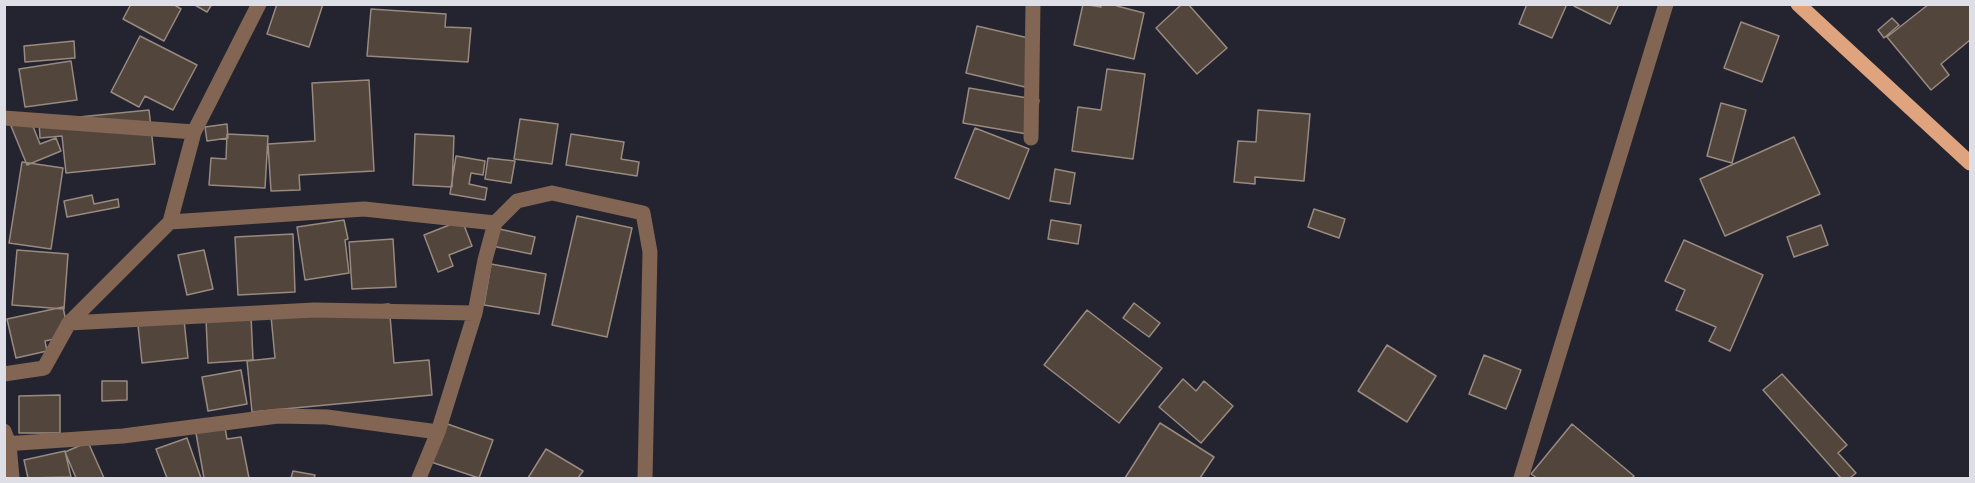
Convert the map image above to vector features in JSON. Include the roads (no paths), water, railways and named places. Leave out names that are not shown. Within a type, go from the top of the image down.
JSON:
[{"type":"main road","points":[[1798,4],[1971,163]]},
{"type":"street","points":[[4,374],[44,368],[69,323],[170,222],[194,132],[259,4]]},
{"type":"street","points":[[1031,138],[1033,4]]},
{"type":"street","points":[[1521,478],[1666,4]]},
{"type":"street","points":[[4,118],[194,132]]},
{"type":"street","points":[[419,478],[438,432],[475,313],[495,223],[517,201],[552,193],[643,213],[650,252],[645,478]]},
{"type":"street","points":[[170,222],[364,209],[495,223]]},
{"type":"street","points":[[69,323],[314,310],[475,313]]},
{"type":"street","points":[[12,478],[6,440],[123,436],[278,416],[327,417],[438,432]]}]
